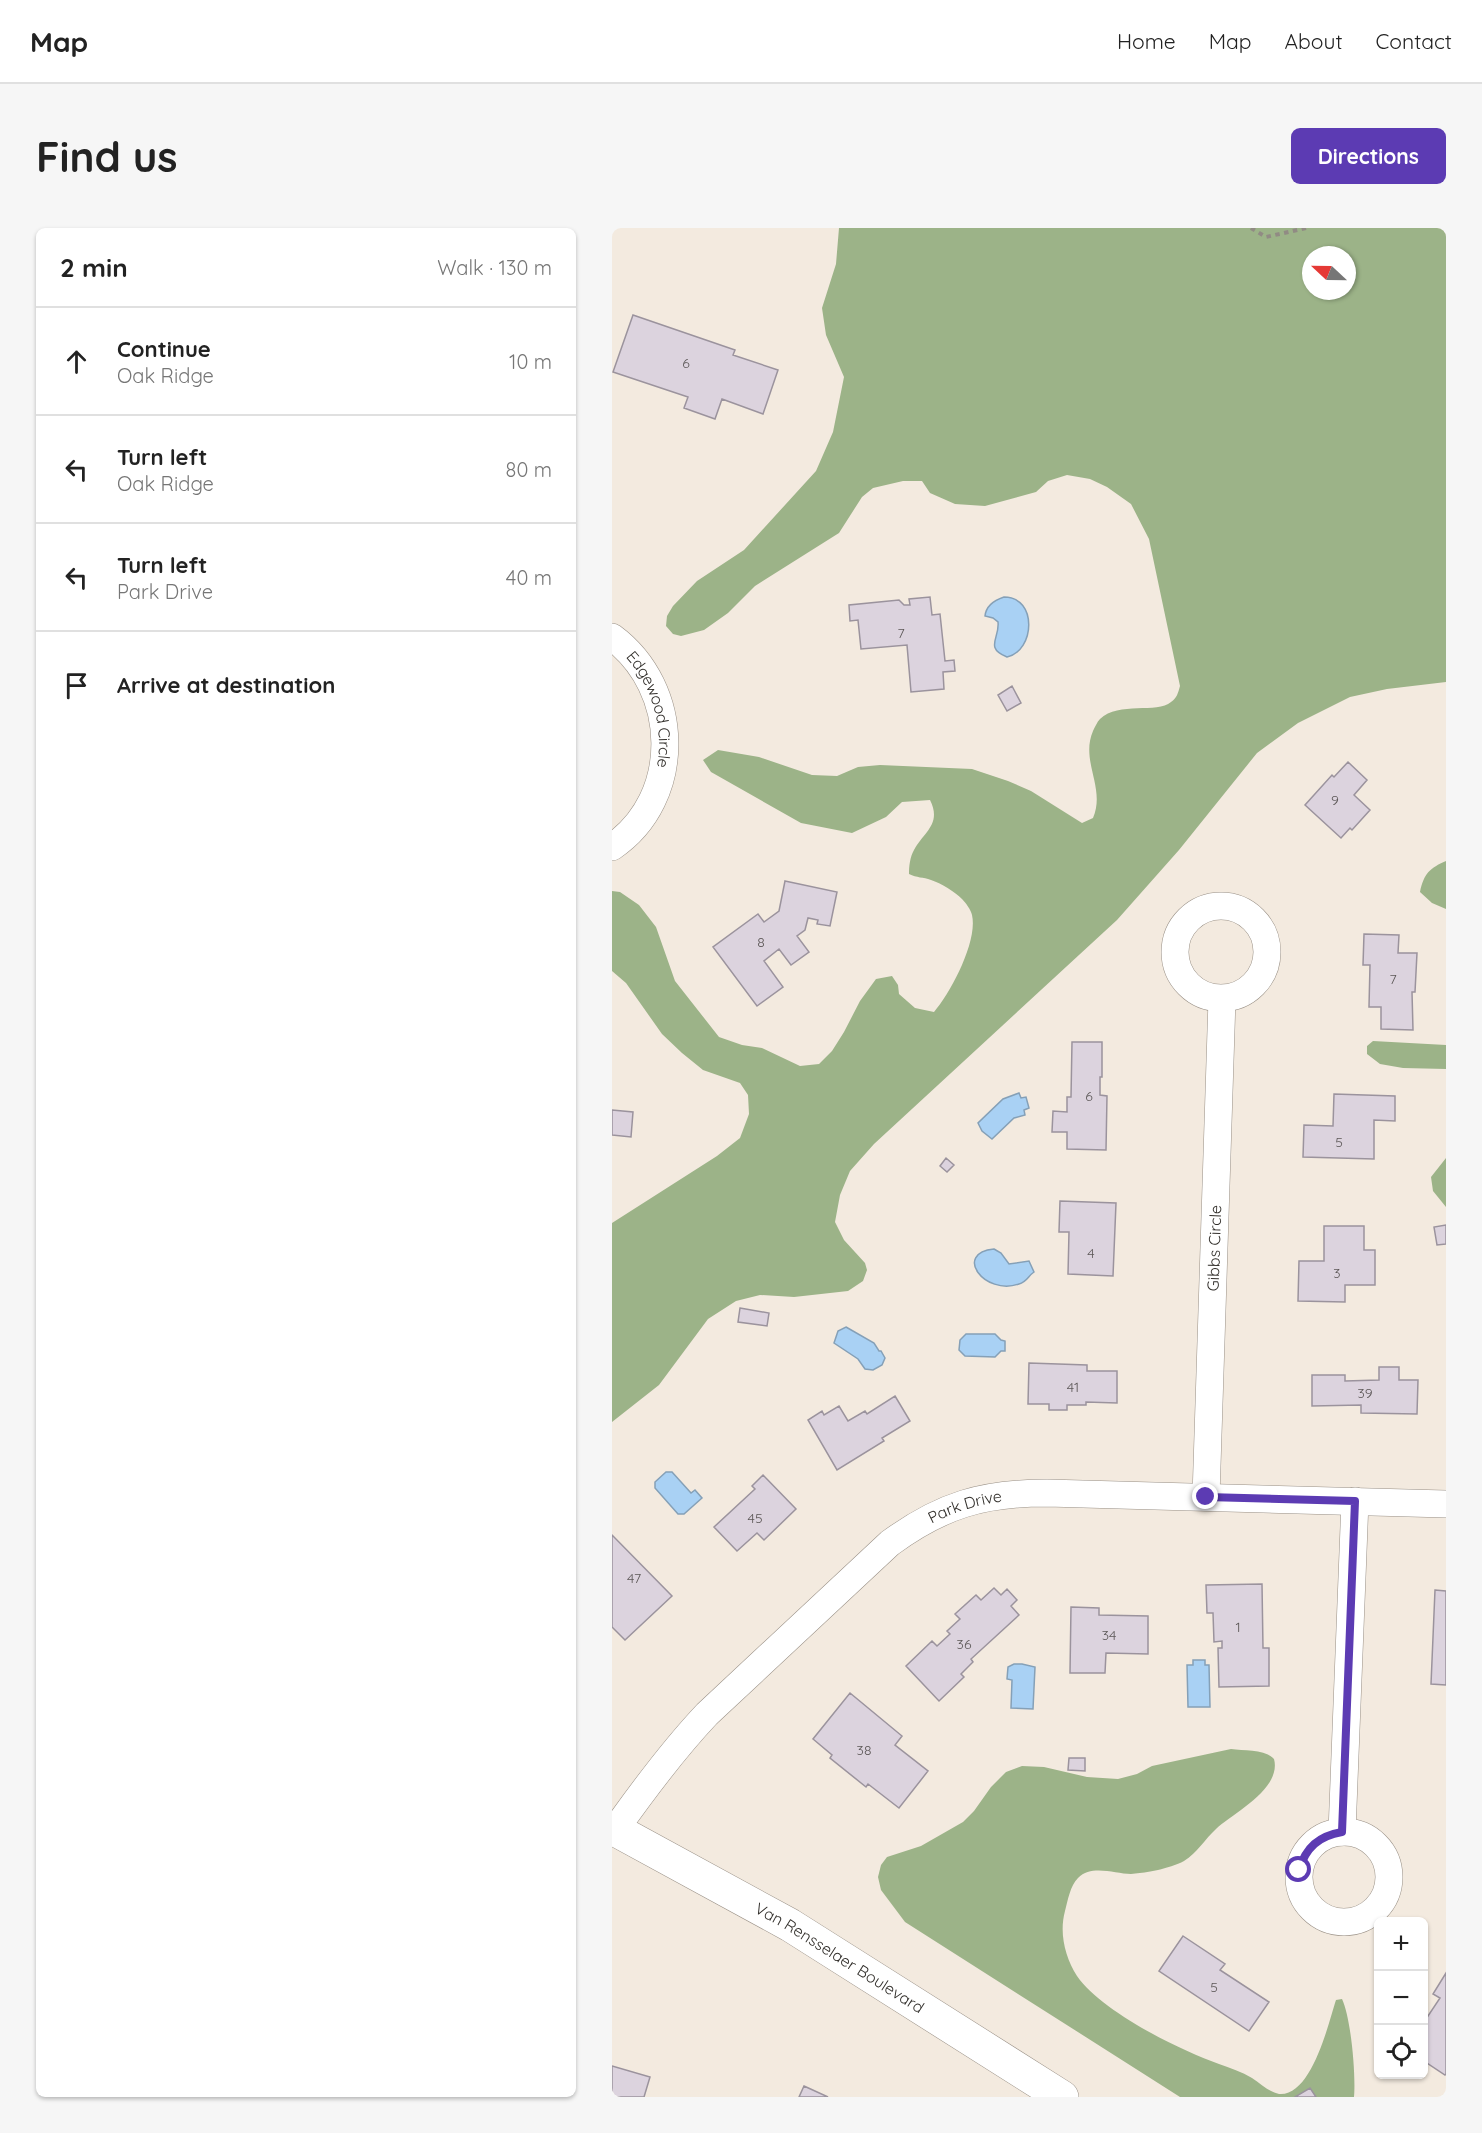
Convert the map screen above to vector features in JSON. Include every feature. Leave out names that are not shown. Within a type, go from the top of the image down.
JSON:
[{"type":"main road","name":"Van Rensselaer Boulevard","points":[[614,1829],[789,1925],[1062,2097]]},
{"type":"street","name":"Edgewood Circle","points":[[612,637],[627,650],[648,677],[661,708],[666,741],[662,775],[649,806],[629,833],[612,847]]},
{"type":"street","name":"Gibbs Circle","points":[[1206,1497],[1222,999]]},
{"type":"street","name":"Park Drive","points":[[614,1829],[685,1737],[708,1714],[890,1543],[946,1509],[965,1503],[1021,1493],[1446,1504]]},
{"type":"street","points":[[1342,1832],[1355,1501]]},
{"type":"path","points":[[1251,228],[1266,237],[1306,228]]},
{"type":"green space","points":[[839,228],[1446,228],[1446,682],[1387,689],[1350,697],[1298,723],[1257,753],[1179,850],[1117,920],[874,1144],[850,1171],[840,1195],[835,1222],[844,1240],[865,1263],[867,1270],[863,1281],[848,1291],[794,1297],[760,1295],[736,1301],[708,1319],[659,1385],[612,1422],[612,1223],[717,1156],[740,1138],[749,1114],[748,1095],[740,1083],[703,1070],[682,1053],[662,1034],[626,983],[612,971],[612,891],[620,892],[639,905],[656,927],[675,981],[719,1037],[742,1045],[762,1048],[800,1066],[819,1064],[832,1051],[860,1001],[876,979],[892,976],[898,985],[899,994],[915,1008],[934,1012],[962,966],[973,926],[971,911],[959,896],[935,881],[909,874],[913,853],[933,822],[934,815],[930,800],[902,802],[886,817],[852,833],[801,823],[711,772],[703,760],[718,750],[759,757],[812,775],[837,776],[858,767],[880,765],[972,769],[1031,791],[1082,823],[1093,818],[1096,807],[1097,796],[1089,753],[1093,731],[1100,719],[1117,710],[1165,705],[1175,699],[1180,686],[1149,539],[1131,504],[1107,487],[1090,479],[1067,475],[1048,481],[1036,492],[985,506],[955,504],[930,493],[922,481],[903,481],[873,488],[862,497],[839,533],[755,586],[728,613],[704,630],[681,636],[673,634],[666,626],[667,616],[673,606],[697,581],[744,550],[816,471],[833,432],[844,377],[826,335],[822,308],[836,264]]},
{"type":"green space","points":[[1446,861],[1446,909],[1432,903],[1420,892],[1428,872]]},
{"type":"green space","points":[[1373,1041],[1446,1045],[1446,1069],[1403,1068],[1380,1064],[1367,1054],[1367,1046]]},
{"type":"green space","points":[[1446,1158],[1446,1207],[1433,1191],[1431,1177]]},
{"type":"green space","points":[[1231,1749],[1260,1752],[1274,1759],[1275,1770],[1264,1790],[1216,1829],[1189,1858],[1181,1862],[1158,1870],[1131,1874],[1090,1871],[1078,1878],[1070,1893],[1063,1919],[1066,1953],[1077,1976],[1088,1989],[1122,2016],[1183,2049],[1244,2074],[1268,2090],[1279,2094],[1291,2092],[1301,2084],[1310,2071],[1324,2040],[1336,2000],[1342,1999],[1352,2047],[1354,2097],[1180,2097],[905,1922],[881,1890],[878,1877],[881,1865],[887,1857],[921,1846],[963,1822],[1006,1772],[1022,1766],[1044,1767],[1087,1777],[1118,1779],[1137,1774],[1152,1766]]},
{"type":"water","points":[[1004,597],[1015,599],[1023,606],[1029,625],[1023,645],[1016,653],[1007,657],[996,650],[998,622],[985,616],[991,604]]},
{"type":"water","points":[[1019,1093],[1021,1098],[1026,1097],[1029,1108],[1024,1110],[1025,1115],[1014,1118],[992,1139],[982,1131],[978,1123],[1003,1099]]},
{"type":"water","points":[[994,1249],[1001,1253],[1009,1264],[1029,1261],[1034,1272],[1022,1283],[1006,1286],[985,1279],[975,1265],[976,1258],[982,1252]]},
{"type":"water","points":[[846,1327],[874,1343],[885,1358],[882,1365],[873,1370],[865,1369],[858,1359],[834,1343],[838,1331]]},
{"type":"water","points":[[966,1334],[995,1334],[1005,1341],[1005,1351],[1001,1351],[995,1357],[965,1356],[959,1350],[960,1340]]},
{"type":"water","points":[[666,1472],[672,1472],[691,1493],[695,1490],[702,1498],[684,1514],[678,1514],[655,1488],[655,1482]]},
{"type":"water","points":[[1193,1660],[1205,1660],[1205,1665],[1209,1665],[1210,1707],[1188,1707],[1187,1665],[1193,1665]]},
{"type":"water","points":[[1014,1664],[1035,1667],[1033,1709],[1011,1708],[1012,1680],[1007,1679],[1008,1667]]},
{"type":"building","points":[[633,315],[735,350],[733,355],[778,370],[763,414],[722,399],[715,419],[684,408],[688,397],[613,372]]},
{"type":"building","points":[[930,597],[932,615],[940,614],[945,661],[954,660],[955,671],[943,672],[944,689],[911,692],[907,645],[861,649],[858,620],[850,621],[849,605],[899,600],[904,605],[910,605],[909,599]]},
{"type":"building","points":[[1012,686],[1021,703],[1007,711],[998,695]]},
{"type":"building","points":[[1348,762],[1367,780],[1354,795],[1370,810],[1352,830],[1350,828],[1341,838],[1305,805],[1332,775],[1334,777]]},
{"type":"building","points":[[785,881],[837,892],[830,926],[817,924],[818,920],[808,918],[805,930],[797,936],[809,952],[791,965],[779,949],[764,961],[783,987],[757,1006],[713,947],[758,914],[764,922],[779,911]]},
{"type":"building","points":[[1364,934],[1399,935],[1398,953],[1417,953],[1415,992],[1412,992],[1413,1030],[1381,1029],[1381,1007],[1369,1007],[1370,965],[1363,965]]},
{"type":"building","points":[[1072,1042],[1102,1042],[1100,1095],[1107,1096],[1106,1150],[1067,1149],[1067,1132],[1052,1132],[1053,1111],[1067,1112],[1067,1097],[1071,1097]]},
{"type":"building","points":[[1334,1094],[1395,1096],[1395,1121],[1374,1120],[1374,1159],[1303,1157],[1304,1125],[1333,1126]]},
{"type":"building","points":[[612,1110],[633,1112],[631,1137],[612,1135]]},
{"type":"building","points":[[946,1158],[954,1165],[947,1172],[940,1166]]},
{"type":"building","points":[[1060,1201],[1116,1203],[1113,1276],[1068,1274],[1069,1232],[1059,1232]]},
{"type":"building","points":[[1446,1225],[1446,1244],[1437,1245],[1434,1227]]},
{"type":"building","points":[[1324,1226],[1364,1226],[1364,1250],[1375,1250],[1375,1285],[1345,1285],[1345,1302],[1298,1301],[1299,1261],[1324,1261]]},
{"type":"building","points":[[740,1308],[769,1313],[767,1326],[738,1322]]},
{"type":"building","points":[[1029,1363],[1087,1365],[1087,1371],[1117,1371],[1117,1403],[1086,1402],[1086,1405],[1067,1405],[1067,1410],[1049,1410],[1049,1404],[1028,1404]]},
{"type":"building","points":[[1379,1367],[1399,1367],[1399,1380],[1418,1380],[1417,1414],[1361,1413],[1361,1405],[1312,1406],[1312,1375],[1345,1375],[1345,1381],[1379,1380]]},
{"type":"building","points":[[895,1396],[910,1421],[882,1438],[884,1441],[837,1470],[808,1420],[822,1411],[824,1415],[839,1406],[848,1421],[865,1411],[867,1414]]},
{"type":"building","points":[[763,1475],[796,1509],[764,1540],[757,1533],[737,1551],[714,1527],[755,1489],[752,1486]]},
{"type":"building","points":[[612,1535],[672,1596],[625,1640],[612,1627]]},
{"type":"building","points":[[1262,1584],[1263,1648],[1269,1648],[1269,1686],[1219,1687],[1218,1648],[1222,1648],[1222,1641],[1214,1642],[1213,1613],[1207,1613],[1206,1585]]},
{"type":"building","points":[[994,1588],[1001,1595],[1007,1589],[1017,1600],[1011,1606],[1019,1615],[971,1659],[973,1662],[961,1674],[964,1677],[939,1701],[906,1666],[932,1641],[937,1646],[950,1634],[947,1631],[960,1619],[955,1614],[976,1595],[981,1600]]},
{"type":"building","points":[[1435,1590],[1446,1591],[1446,1685],[1431,1684]]},
{"type":"building","points":[[1071,1607],[1099,1608],[1099,1615],[1148,1616],[1148,1654],[1106,1653],[1105,1673],[1070,1673]]},
{"type":"building","points":[[850,1693],[902,1736],[895,1745],[928,1771],[899,1808],[868,1784],[866,1787],[830,1758],[832,1755],[813,1739]]},
{"type":"building","points":[[1069,1758],[1085,1758],[1085,1771],[1068,1770]]},
{"type":"building","points":[[1183,1936],[1225,1964],[1220,1970],[1269,2002],[1249,2031],[1159,1971]]},
{"type":"building","points":[[1446,1973],[1445,2075],[1428,2064],[1428,2016],[1440,1998],[1433,1994]]},
{"type":"building","points":[[612,2066],[650,2077],[644,2097],[612,2097]]},
{"type":"building","points":[[804,2086],[828,2097],[799,2097]]},
{"type":"building","points":[[1310,2088],[1316,2097],[1295,2097]]},
{"type":"route","points":[[1206,1497],[1355,1501],[1342,1832],[1325,1836],[1311,1846],[1299,1870]]}]
